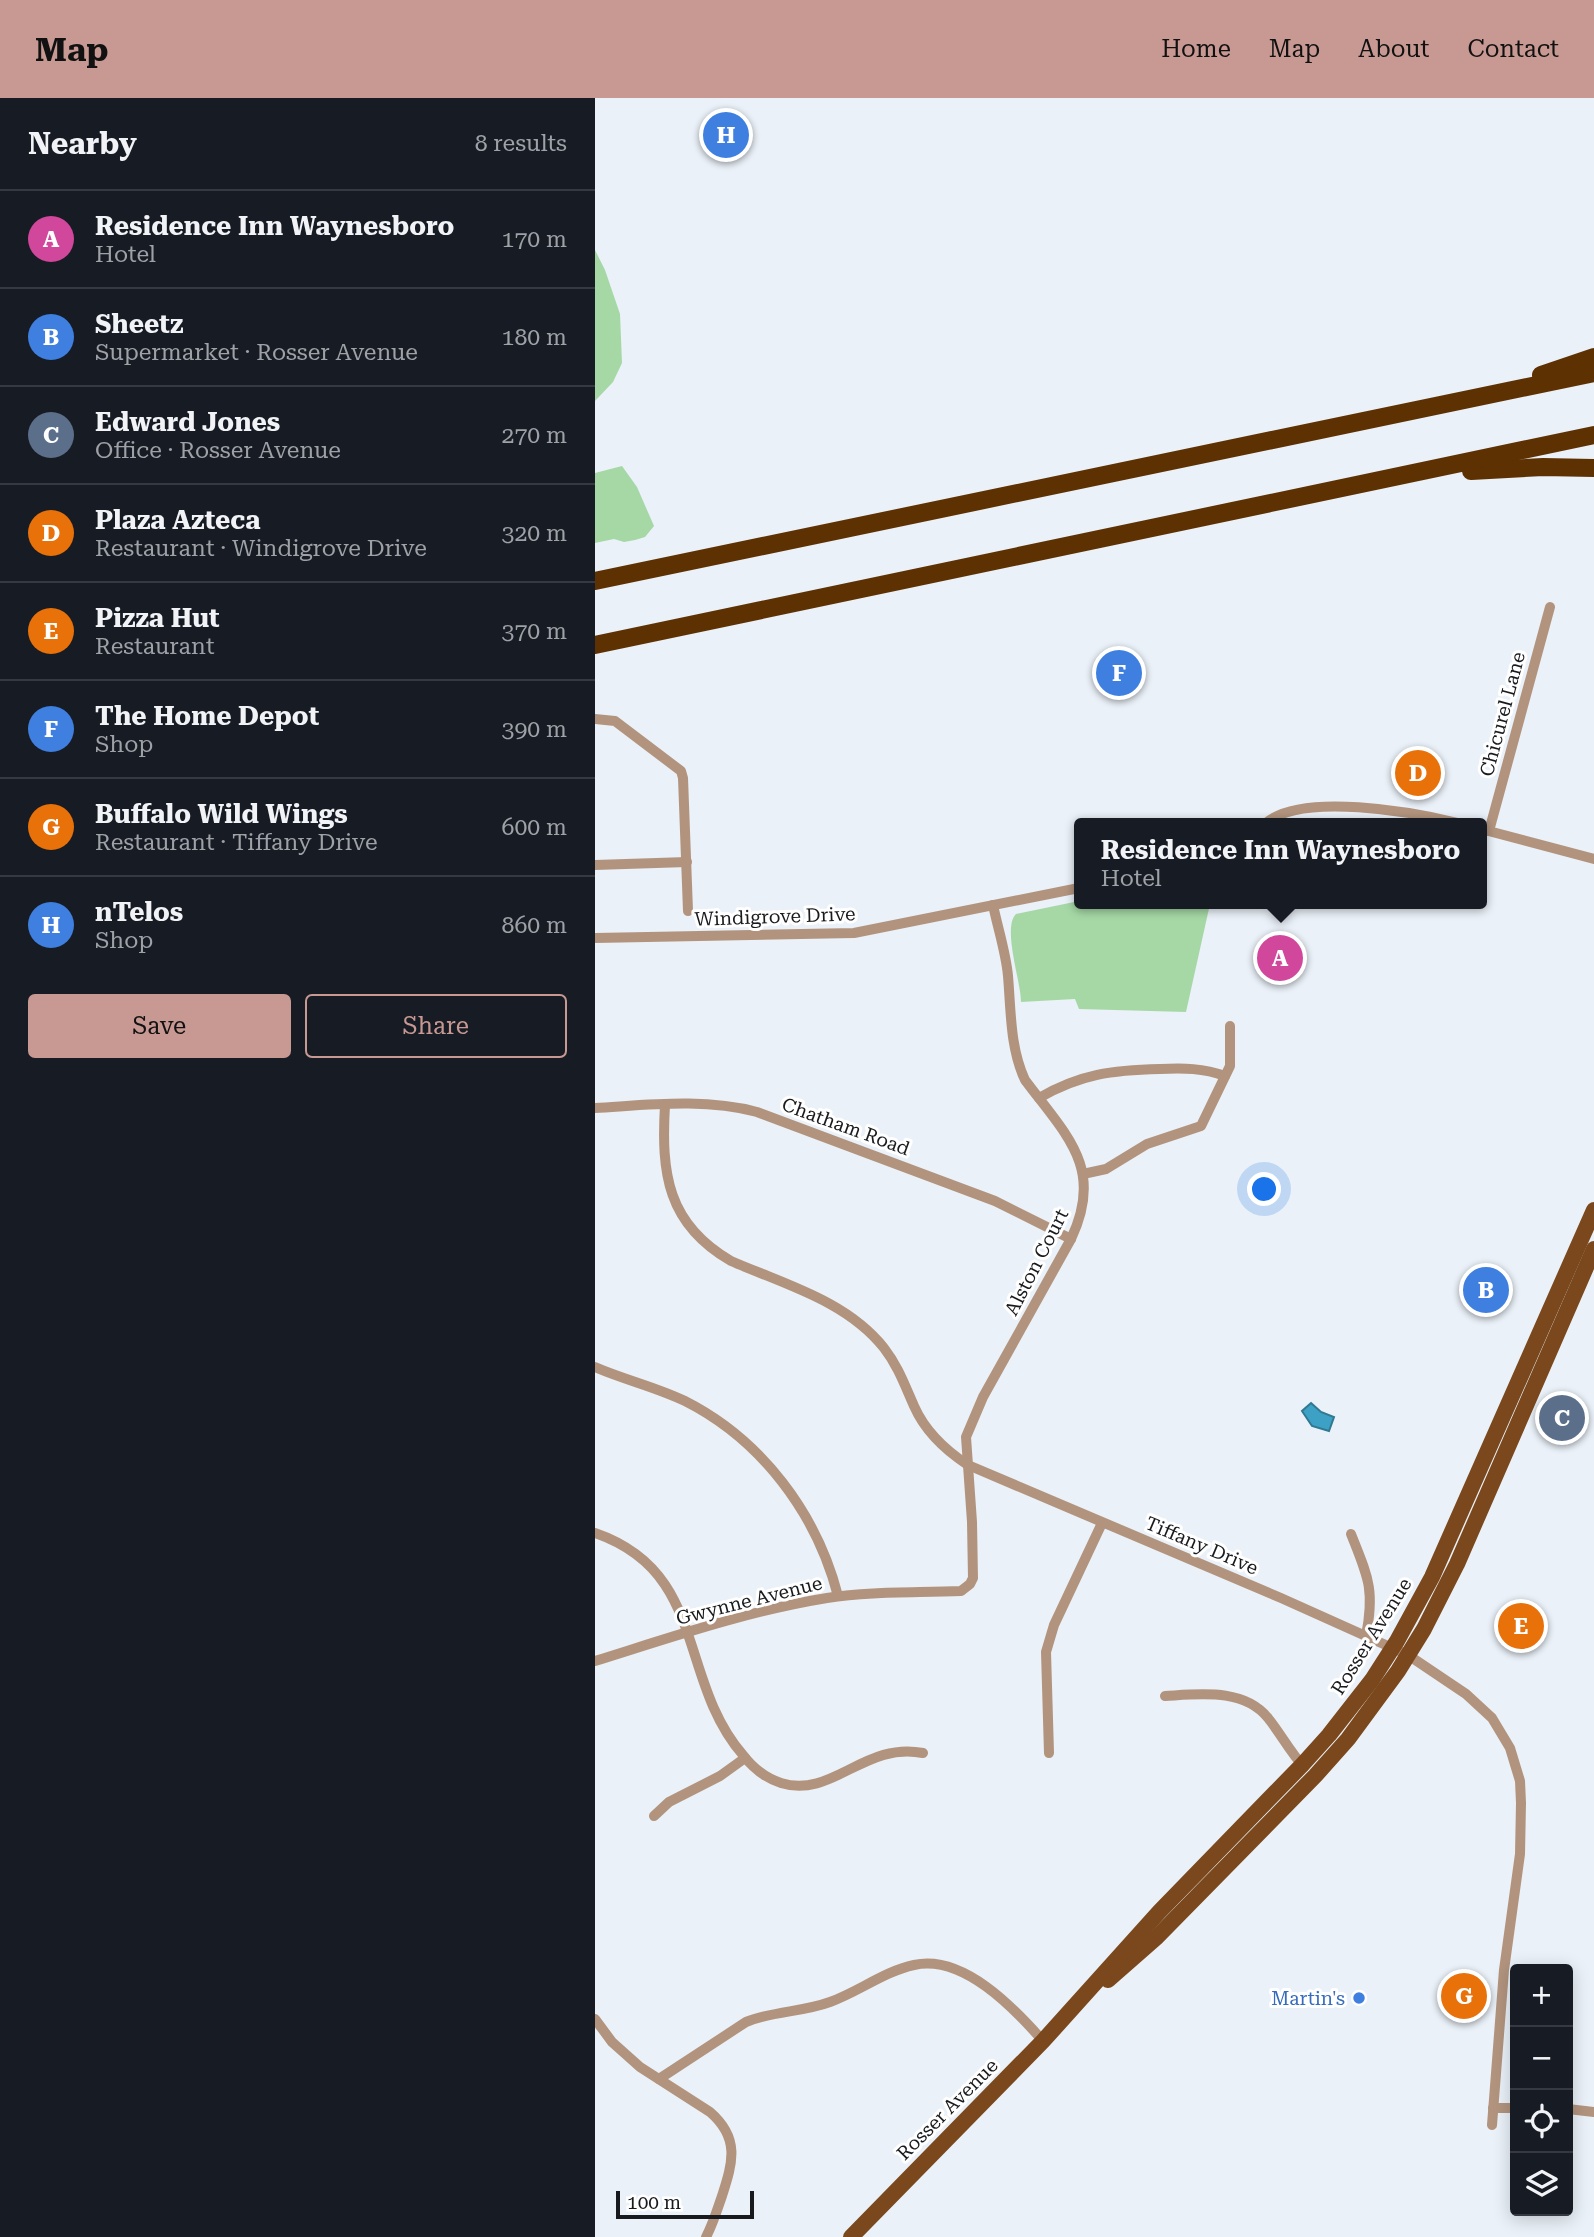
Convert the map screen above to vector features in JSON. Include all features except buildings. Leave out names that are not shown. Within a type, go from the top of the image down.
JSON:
[{"type":"highway","points":[[1398,414],[1547,373],[1594,356]]},
{"type":"highway","points":[[595,581],[1594,373]]},
{"type":"highway","points":[[595,645],[1594,435]]},
{"type":"highway","points":[[1374,481],[1491,468],[1594,467]]},
{"type":"main road","name":"Rosser Avenue","points":[[851,2237],[1072,2011],[1159,1912],[1302,1765],[1372,1680],[1432,1577],[1451,1538],[1594,1210]]},
{"type":"main road","name":"Rosser Avenue","points":[[1072,2011],[1157,1937],[1315,1776],[1369,1712],[1408,1655],[1457,1564],[1594,1249]]},
{"type":"street","name":"Chicurel Lane","points":[[1487,823],[1550,607]]},
{"type":"street","points":[[595,719],[615,721],[681,771],[688,911]]},
{"type":"street","points":[[1272,818],[1294,809],[1327,807],[1399,812],[1431,818]]},
{"type":"street","points":[[1487,831],[1594,859]]},
{"type":"street","points":[[595,865],[687,862]]},
{"type":"street","name":"Windigrove Drive","points":[[595,938],[845,934],[1074,889]]},
{"type":"street","name":"Alston Court","points":[[915,1593],[961,1591],[973,1578],[966,1437],[974,1416],[1071,1239],[1084,1203],[1083,1174],[1071,1142],[1025,1080],[1017,1057],[1011,1022],[1008,973],[993,905]]},
{"type":"street","points":[[1083,1174],[1106,1169],[1147,1143],[1201,1126],[1231,1059],[1230,1026]]},
{"type":"street","points":[[1039,1098],[1081,1078],[1114,1070],[1197,1068],[1225,1076]]},
{"type":"street","name":"Tiffany Drive","points":[[665,1105],[663,1129],[667,1180],[675,1205],[692,1231],[731,1261],[840,1309],[859,1322],[893,1360],[914,1407],[946,1449],[968,1465],[1408,1655],[1466,1694],[1492,1718],[1510,1748],[1520,1781],[1520,1854],[1504,1970],[1492,2125]]},
{"type":"street","name":"Chatham Road","points":[[595,1108],[723,1105],[757,1112],[995,1201],[1071,1239]]},
{"type":"street","points":[[1578,1243],[1594,1249]]},
{"type":"street","points":[[595,1367],[688,1403],[717,1421],[753,1450],[783,1482],[811,1525],[825,1555],[838,1597]]},
{"type":"street","points":[[1049,1753],[1046,1652],[1054,1625],[1102,1523]]},
{"type":"street","points":[[595,1532],[629,1548],[658,1574],[674,1597],[689,1632],[702,1680],[715,1712],[745,1758],[769,1779],[792,1786],[805,1786],[830,1779],[887,1752],[906,1750],[923,1753]]},
{"type":"street","points":[[1351,1534],[1366,1573],[1372,1599],[1366,1636]]},
{"type":"street","name":"Gwynne Avenue","points":[[595,1661],[749,1614],[838,1597],[915,1593]]},
{"type":"street","points":[[1165,1696],[1208,1694],[1251,1703],[1268,1718],[1302,1765],[1315,1776]]},
{"type":"street","points":[[654,1816],[669,1801],[720,1776],[745,1758]]},
{"type":"street","points":[[659,2079],[746,2022],[832,2001],[905,1968],[926,1963],[947,1966],[984,1986],[1020,2015],[1043,2041]]},
{"type":"street","points":[[595,2020],[627,2056],[710,2112],[724,2126],[732,2147],[730,2171],[706,2237]]},
{"type":"street","points":[[1493,2108],[1510,2108]]},
{"type":"street","points":[[1573,2110],[1594,2112]]},
{"type":"green space","points":[[595,250],[620,314],[622,363],[613,382],[595,401]]},
{"type":"green space","points":[[622,466],[637,487],[654,526],[645,537],[635,540],[624,542],[614,539],[595,543],[595,473]]},
{"type":"green space","points":[[1074,902],[1074,909],[1209,909],[1186,1012],[1079,1009],[1075,999],[1021,1002],[1011,942],[1012,921],[1016,914]]},
{"type":"water","points":[[1311,1403],[1321,1412],[1334,1417],[1329,1431],[1312,1426],[1302,1411]]},
{"type":"place","name":"nTelos","points":[[726,135]]},
{"type":"place","name":"The Home Depot","points":[[1119,673]]},
{"type":"place","name":"Plaza Azteca","points":[[1418,773]]},
{"type":"place","name":"Residence Inn Waynesboro","points":[[1280,958]]},
{"type":"place","name":"Sheetz","points":[[1486,1290]]},
{"type":"place","name":"Edward Jones","points":[[1562,1418]]},
{"type":"place","name":"Pizza Hut","points":[[1521,1626]]},
{"type":"place","name":"Buffalo Wild Wings","points":[[1464,1996]]},
{"type":"place","name":"Martin's","points":[[1359,1998]]}]
